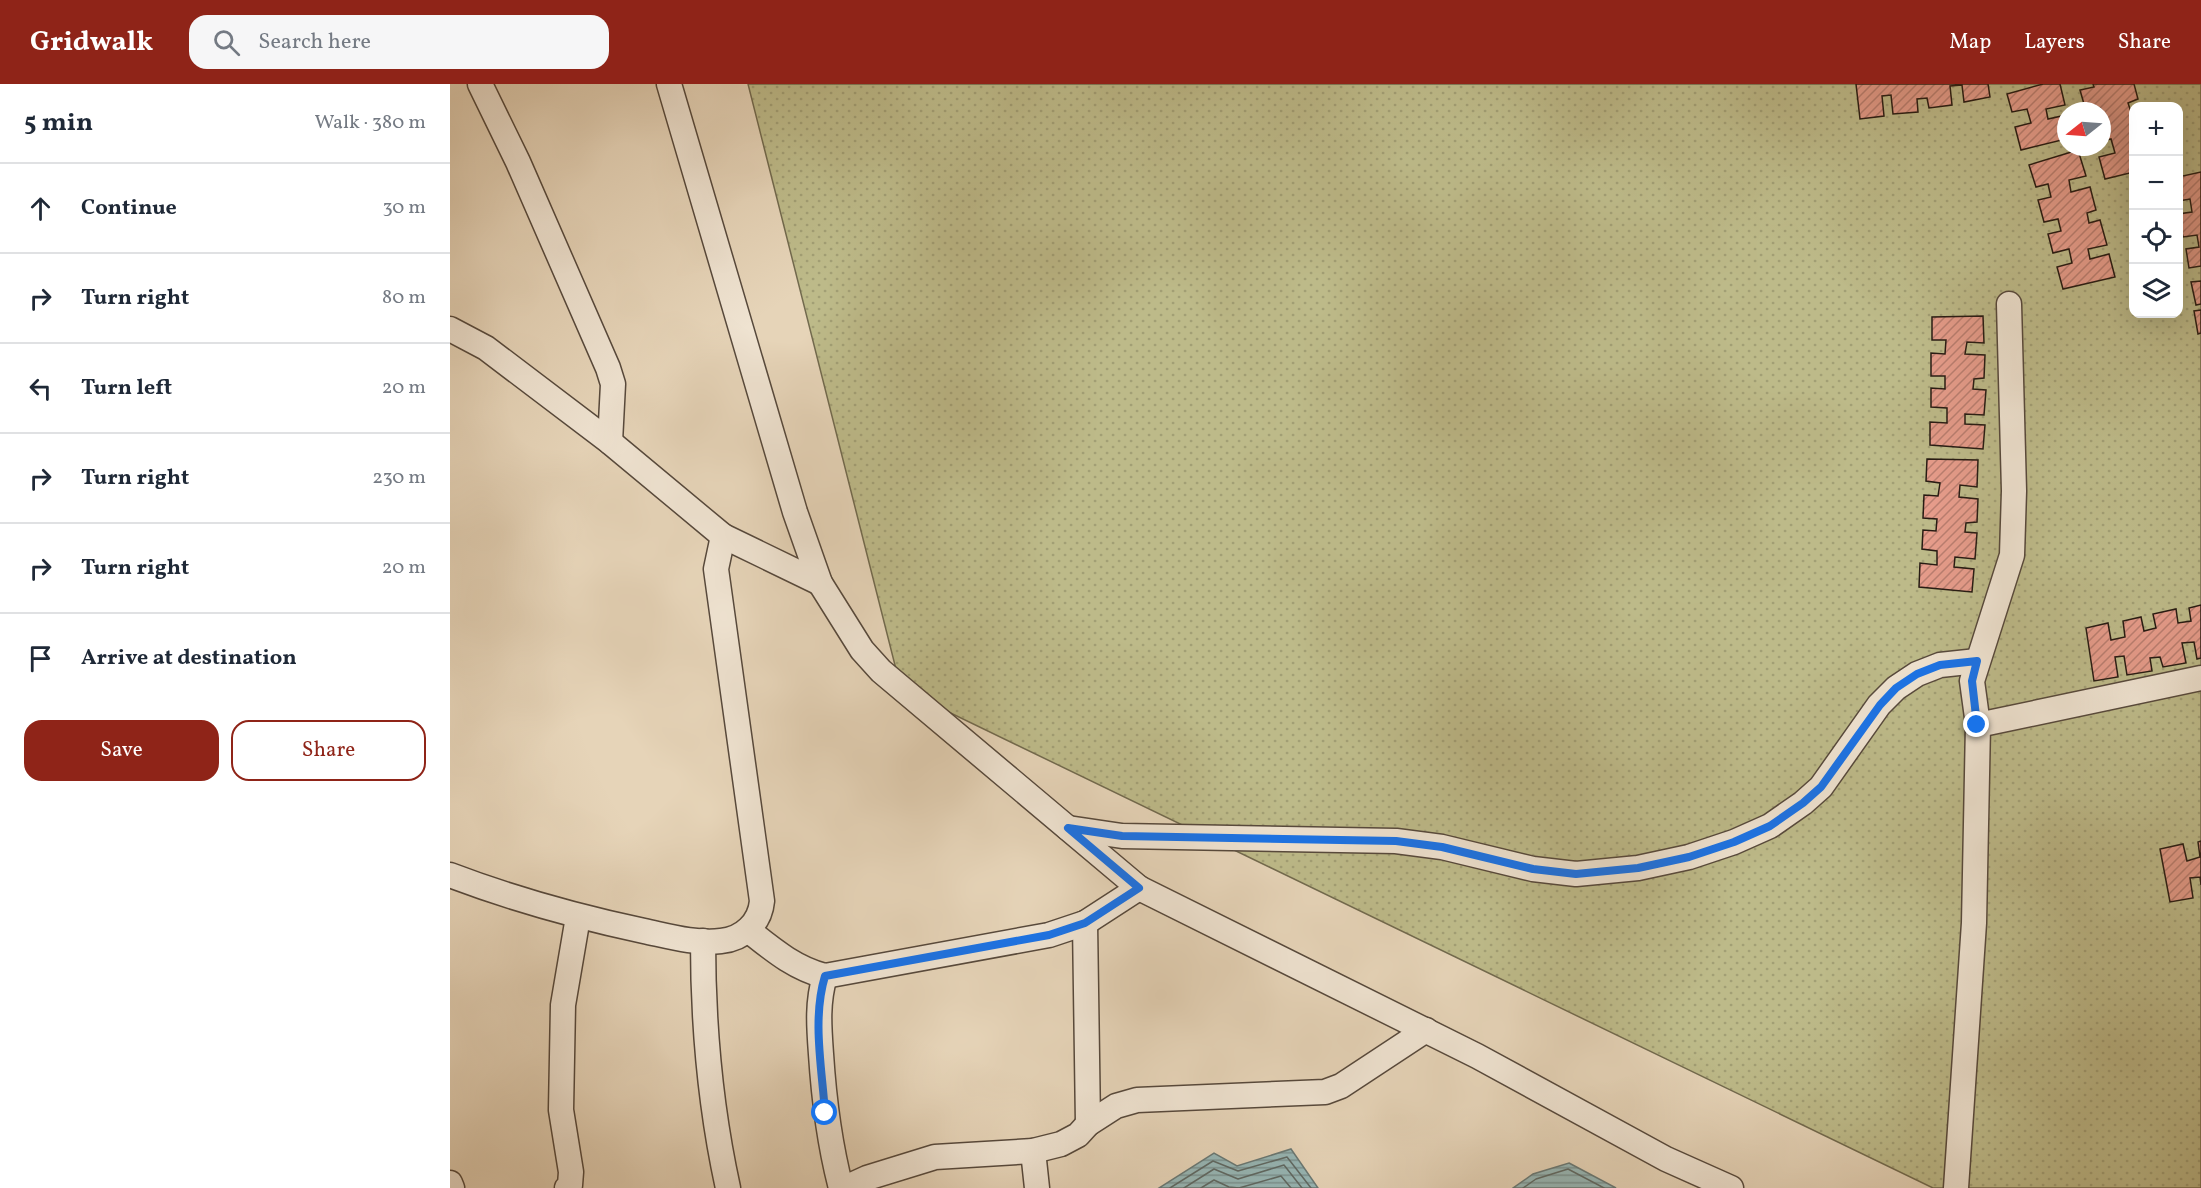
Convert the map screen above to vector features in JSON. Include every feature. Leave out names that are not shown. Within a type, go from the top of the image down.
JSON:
[{"type":"street","points":[[480,84],[518,162],[608,368],[613,384],[610,442]]},
{"type":"street","points":[[669,84],[792,501],[820,583],[862,650],[881,671],[1139,888],[1426,1030],[1666,1159],[1731,1188]]},
{"type":"street","points":[[1956,1188],[1974,923],[1977,725],[1972,681],[2012,555],[2014,491],[2009,304]]},
{"type":"street","points":[[450,329],[486,348],[610,442],[723,536],[820,583]]},
{"type":"street","points":[[450,875],[578,917],[681,939],[722,942],[748,930],[758,920],[762,901],[716,569],[723,536]]},
{"type":"street","points":[[1068,828],[1122,836],[1396,841],[1442,847],[1533,869],[1576,874],[1638,868],[1689,857],[1734,842],[1770,826],[1821,787],[1880,705],[1896,688],[1917,674],[1940,665],[1977,661]]},
{"type":"street","points":[[1977,725],[2201,678]]},
{"type":"street","points":[[748,930],[791,963],[809,972],[825,976],[1049,935],[1085,923],[1139,888]]},
{"type":"street","points":[[567,1188],[570,1185],[571,1172],[561,1110],[563,1005],[578,917]]},
{"type":"street","points":[[1085,923],[1088,1124]]},
{"type":"street","points":[[704,941],[704,1007],[709,1077],[728,1188]]},
{"type":"street","points":[[825,976],[819,995],[818,1013],[825,1113],[843,1188],[877,1174],[935,1157],[1033,1151],[1069,1140],[1078,1135],[1088,1124],[1116,1106],[1137,1100],[1325,1092],[1341,1086],[1426,1030]]},
{"type":"street","points":[[1033,1151],[1037,1188]]},
{"type":"street","points":[[450,1182],[452,1188]]},
{"type":"shaded area","points":[[748,84],[2201,84],[2201,1188],[1933,1188],[901,689]]},
{"type":"water","points":[[1291,1149],[1318,1188],[1159,1188],[1214,1153],[1237,1166]]},
{"type":"water","points":[[1569,1163],[1616,1188],[1513,1188],[1533,1174]]},
{"type":"building","points":[[1856,84],[1988,84],[1990,97],[1964,102],[1962,85],[1950,86],[1952,105],[1929,108],[1927,98],[1917,99],[1918,112],[1893,114],[1891,95],[1882,96],[1884,116],[1860,119]]},
{"type":"building","points":[[2043,84],[2060,84],[2064,102],[2057,102],[2057,107],[2046,109],[2048,119],[2057,117],[2057,141],[2021,150],[2015,127],[2031,123],[2027,109],[2012,112],[2007,94]]},
{"type":"building","points":[[2093,84],[2134,84],[2138,99],[2128,103],[2129,173],[2105,179],[2099,157],[2111,156],[2115,153],[2111,139],[2111,102],[2083,102],[2080,90],[2094,87]]},
{"type":"building","points":[[2058,156],[2080,156],[2086,176],[2069,180],[2071,192],[2090,187],[2096,210],[2087,213],[2089,223],[2100,220],[2107,245],[2088,249],[2090,259],[2109,254],[2115,277],[2063,289],[2057,267],[2072,263],[2069,249],[2053,253],[2048,234],[2061,231],[2058,219],[2044,222],[2038,200],[2051,197],[2048,184],[2036,187],[2029,165]]},
{"type":"building","points":[[2201,172],[2201,266],[2189,268],[2186,249],[2199,247],[2197,235],[2183,237],[2183,213],[2192,212],[2190,199],[2183,200],[2183,176]]},
{"type":"building","points":[[2201,281],[2201,304],[2196,305],[2191,282]]},
{"type":"building","points":[[2201,310],[2201,333],[2198,334],[2194,311]]},
{"type":"building","points":[[1983,316],[1984,343],[1967,342],[1965,354],[1985,355],[1984,378],[1974,379],[1973,389],[1986,390],[1984,415],[1965,414],[1965,424],[1985,425],[1983,449],[1930,445],[1930,422],[1947,423],[1947,408],[1931,407],[1931,388],[1945,389],[1945,376],[1931,376],[1931,353],[1945,354],[1946,340],[1932,340],[1932,317]]},
{"type":"building","points":[[1927,459],[1978,460],[1977,487],[1960,485],[1959,497],[1978,499],[1977,522],[1966,523],[1965,532],[1977,533],[1975,559],[1955,557],[1954,567],[1974,569],[1972,592],[1919,587],[1920,563],[1937,565],[1937,551],[1922,549],[1923,530],[1936,531],[1937,519],[1923,518],[1924,495],[1938,496],[1940,483],[1926,481]]},
{"type":"building","points":[[2201,605],[2201,658],[2197,659],[2194,642],[2182,643],[2186,663],[2163,667],[2160,657],[2150,658],[2152,671],[2127,675],[2124,656],[2115,657],[2118,677],[2094,681],[2086,628],[2108,623],[2111,640],[2125,637],[2123,621],[2141,617],[2144,631],[2156,628],[2153,614],[2176,609],[2178,623],[2191,621],[2189,608]]},
{"type":"building","points":[[2201,841],[2201,885],[2200,877],[2190,878],[2193,898],[2170,902],[2160,849],[2183,844],[2187,861],[2200,857],[2198,842]]},
{"type":"route","points":[[825,1113],[818,1013],[819,995],[825,976],[1049,935],[1085,923],[1139,888],[1068,828],[1122,836],[1396,841],[1442,847],[1533,869],[1576,874],[1638,868],[1689,857],[1734,842],[1770,826],[1821,787],[1880,705],[1896,688],[1917,674],[1940,665],[1977,661],[1972,681],[1977,725]]}]
